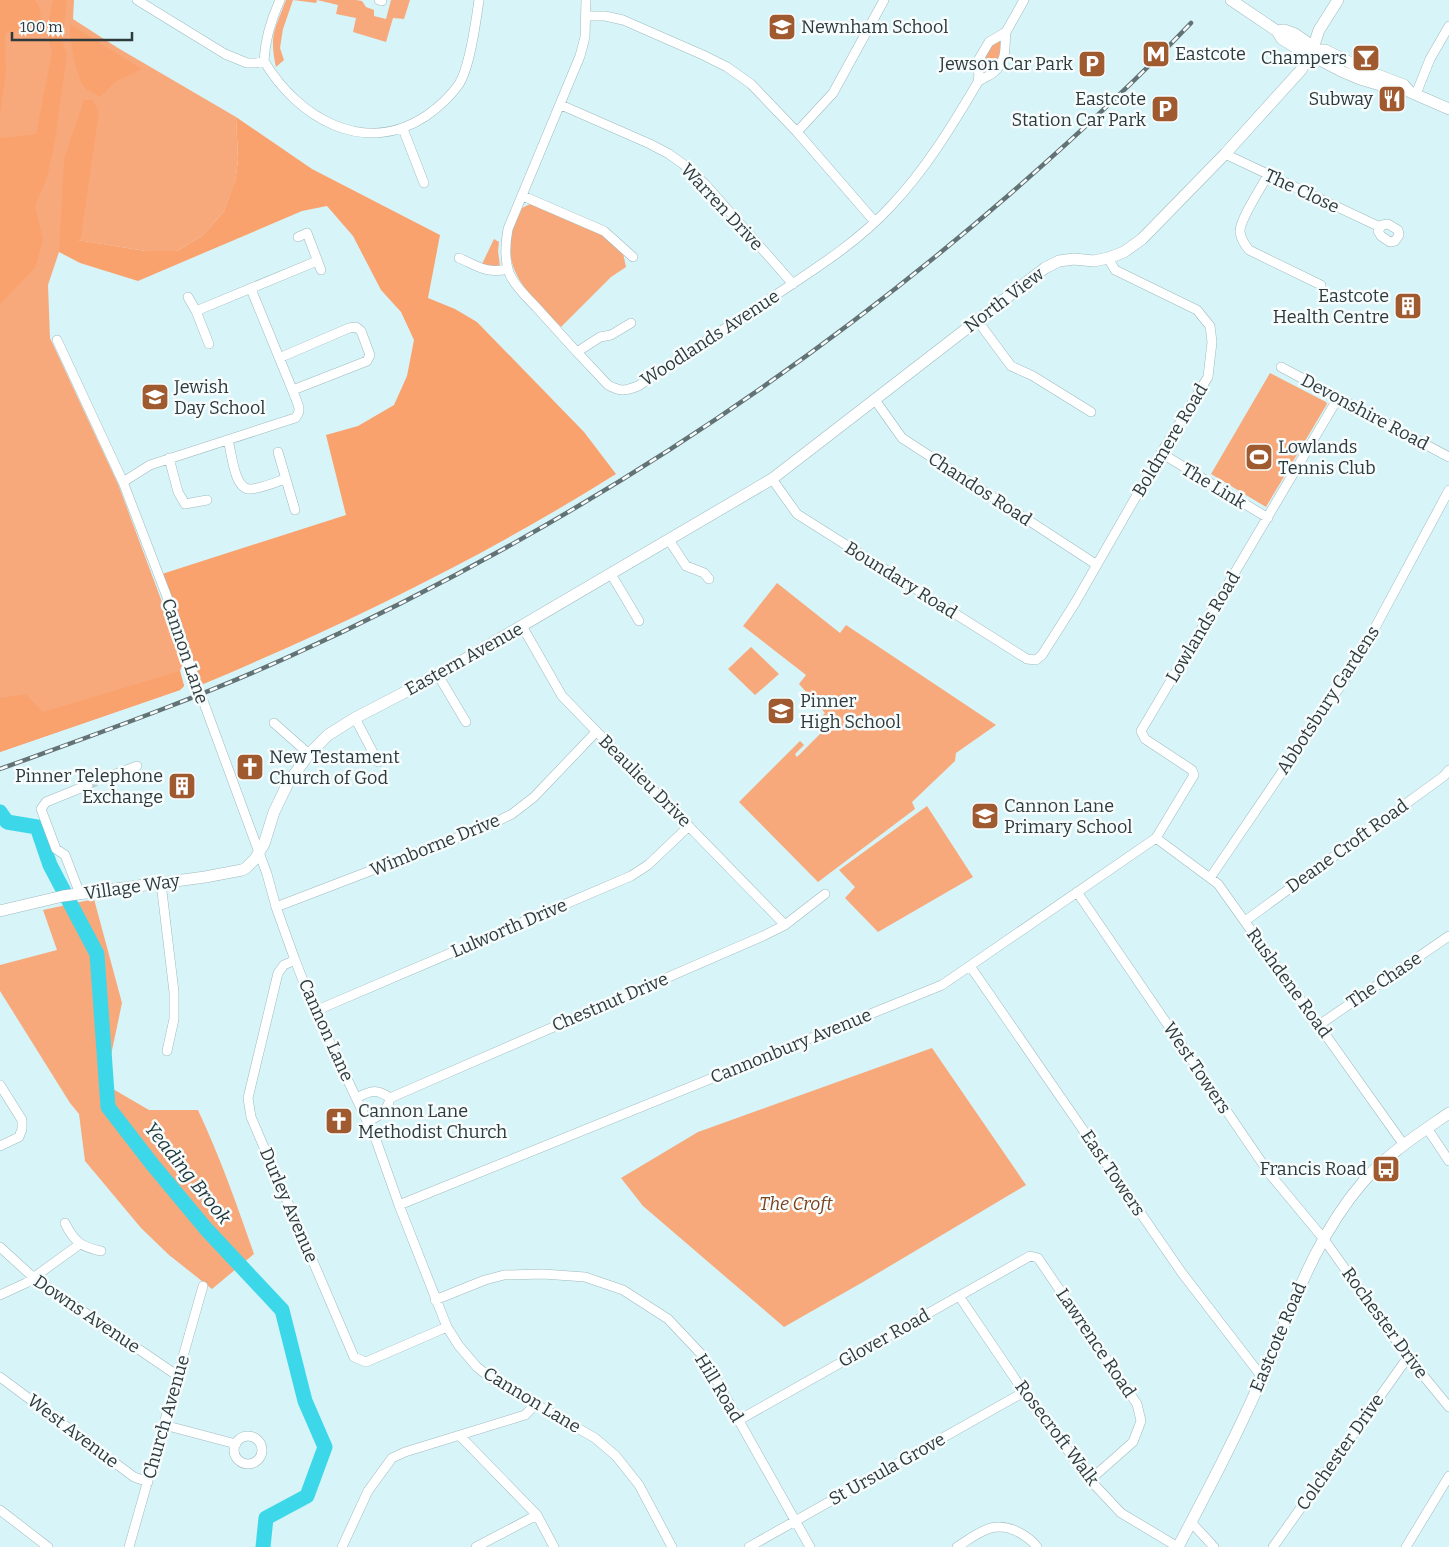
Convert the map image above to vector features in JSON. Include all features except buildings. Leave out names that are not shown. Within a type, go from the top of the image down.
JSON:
[{"type":"street","points":[[137,0],[225,54],[247,63],[264,61]]},
{"type":"street","points":[[280,0],[270,23],[265,43],[264,61],[274,77],[286,91],[316,116],[333,125],[352,131],[372,132],[403,129],[437,109],[460,83],[471,45],[478,2]]},
{"type":"street","name":"Woodlands Avenue","points":[[586,0],[585,37],[580,56],[508,229],[505,256],[514,283],[608,385],[616,390],[626,391],[638,386],[848,246],[890,208],[923,169],[941,144],[978,82],[994,72],[999,66],[1006,50],[1006,32],[1024,0]]},
{"type":"street","points":[[797,132],[834,93],[884,0]]},
{"type":"street","points":[[1231,0],[1277,31],[1284,30],[1292,33],[1313,48],[1325,50],[1367,71],[1404,85],[1413,93],[1449,109]]},
{"type":"street","name":"North View","points":[[720,510],[772,479],[1044,268],[1074,259],[1094,261],[1108,258],[1124,252],[1142,239],[1225,154],[1301,70],[1313,48],[1319,30],[1338,0]]},
{"type":"street","points":[[586,16],[604,16],[623,20],[703,55],[727,67],[751,84],[797,132],[875,222]]},
{"type":"street","points":[[1413,93],[1449,26]]},
{"type":"street","name":"Woodlands Avenue","points":[[978,82],[980,74],[976,64],[979,57],[989,42],[1006,32]]},
{"type":"street","name":"Warren Drive","points":[[561,105],[650,144],[683,164],[705,184],[793,284]]},
{"type":"street","points":[[403,129],[424,183]]},
{"type":"street","name":"The Close","points":[[1225,154],[1380,227]]},
{"type":"street","points":[[1268,175],[1242,221],[1240,231],[1244,242],[1249,250],[1320,284]]},
{"type":"street","points":[[523,196],[604,230],[633,257]]},
{"type":"street","points":[[298,237],[307,233],[321,270]]},
{"type":"street","points":[[459,258],[488,271],[496,272],[508,269]]},
{"type":"street","name":"Boldmere Road","points":[[1042,656],[1161,453],[1208,377],[1212,342],[1210,326],[1197,310],[1115,270],[1108,258]]},
{"type":"street","points":[[196,311],[317,261]]},
{"type":"street","points":[[123,482],[150,465],[295,418],[299,415],[300,410],[251,289]]},
{"type":"street","points":[[188,297],[196,311],[209,344]]},
{"type":"street","points":[[977,320],[1011,366],[1033,376],[1090,412]]},
{"type":"street","points":[[577,352],[600,337],[611,335],[631,323]]},
{"type":"street","points":[[279,358],[349,328],[356,327],[361,331],[370,355],[367,361],[292,390]]},
{"type":"street","name":"Cannon Lane","points":[[57,340],[123,482],[174,616],[296,960],[316,1011],[376,1140],[399,1205],[447,1327],[458,1346],[477,1367],[493,1380],[595,1438],[616,1456],[639,1485],[672,1547]]},
{"type":"street","name":"Devonshire Road","points":[[1281,367],[1449,457]]},
{"type":"street","name":"Lowlands Road","points":[[1156,838],[1194,774],[1192,770],[1145,739],[1141,731],[1338,398]]},
{"type":"street","name":"Chandos Road","points":[[875,400],[902,438],[1097,565]]},
{"type":"street","points":[[228,440],[238,484],[244,489],[256,488],[285,479]]},
{"type":"street","points":[[278,452],[295,510]]},
{"type":"street","name":"The Link","points":[[1161,453],[1268,518]]},
{"type":"street","points":[[170,458],[178,492],[185,504],[207,500]]},
{"type":"street","name":"Boundary Road","points":[[772,479],[797,514],[1027,659],[1036,660],[1042,656]]},
{"type":"street","name":"Abbotsbury Gardens","points":[[1210,878],[1356,663],[1449,490]]},
{"type":"street","name":"Eastern Avenue","points":[[259,854],[280,798],[295,772],[309,754],[328,735],[355,718],[438,675],[720,510]]},
{"type":"street","points":[[669,540],[686,566],[704,573],[709,579]]},
{"type":"street","points":[[611,574],[639,620]]},
{"type":"street","name":"Beaulieu Drive","points":[[522,626],[562,696],[784,924]]},
{"type":"street","points":[[438,675],[466,722]]},
{"type":"street","points":[[355,718],[378,762]]},
{"type":"street","points":[[274,723],[309,754]]},
{"type":"street","name":"Wimborne Drive","points":[[276,907],[490,825],[512,814],[534,797],[596,732]]},
{"type":"street","points":[[105,778],[137,766]]},
{"type":"street","name":"Deane Croft Road","points":[[1245,921],[1444,776],[1449,770]]},
{"type":"street","points":[[71,895],[65,855],[56,849],[41,809],[46,802],[88,785]]},
{"type":"street","name":"Lulworth Drive","points":[[316,1011],[631,876],[648,865],[689,826]]},
{"type":"street","name":"Rushdene Road","points":[[1156,838],[1218,884],[1404,1145]]},
{"type":"street","name":"Cannonbury Avenue","points":[[399,1205],[942,985],[1156,838]]},
{"type":"street","name":"Village Way","points":[[0,911],[71,895],[242,870],[249,866],[259,854]]},
{"type":"street","points":[[161,883],[174,992],[174,1019],[167,1051]]},
{"type":"street","name":"West Towers","points":[[1077,892],[1268,1172],[1323,1238]]},
{"type":"street","name":"Chestnut Drive","points":[[390,1098],[763,936],[784,924],[825,894]]},
{"type":"street","name":"The Chase","points":[[1319,1025],[1449,936]]},
{"type":"street","name":"Durley Avenue","points":[[296,960],[284,966],[278,973],[248,1098],[250,1117],[354,1357],[366,1362],[447,1327]]},
{"type":"street","name":"East Towers","points":[[970,966],[1182,1273],[1262,1377]]},
{"type":"street","points":[[0,1085],[22,1120],[22,1129],[19,1137],[0,1146]]},
{"type":"street","points":[[356,1098],[373,1091],[380,1092],[390,1098],[388,1108],[381,1115],[368,1122]]},
{"type":"street","name":"Eastcote Road","points":[[1178,1547],[1239,1429],[1294,1298],[1313,1257],[1336,1217],[1363,1182],[1381,1164],[1449,1113]]},
{"type":"street","points":[[1427,1128],[1449,1161]]},
{"type":"street","points":[[65,1223],[71,1236],[80,1244],[102,1251]]},
{"type":"street","name":"Rochester Drive","points":[[1323,1238],[1408,1357],[1449,1406]]},
{"type":"street","points":[[0,1296],[34,1278],[80,1244]]},
{"type":"street","name":"Downs Avenue","points":[[0,1247],[34,1278],[178,1376]]},
{"type":"street","name":"Glover Road","points":[[739,1420],[1030,1256]]},
{"type":"street","name":"Lawrence Road","points":[[1030,1256],[1038,1258],[1137,1404],[1141,1421],[1133,1442],[1090,1480]]},
{"type":"street","name":"Hill Road","points":[[436,1300],[485,1280],[504,1275],[543,1274],[585,1278],[623,1290],[668,1319],[702,1355],[810,1547]]},
{"type":"street","name":"Church Avenue","points":[[129,1547],[203,1286]]},
{"type":"street","name":"Rosecroft Walk","points":[[959,1296],[1024,1392],[1090,1480],[1122,1513],[1178,1547]]},
{"type":"street","name":"Colchester Drive","points":[[1273,1547],[1408,1357]]},
{"type":"street","name":"West Avenue","points":[[0,1377],[134,1477],[148,1482]]},
{"type":"street","name":"St Ursula Grove","points":[[749,1547],[1024,1392]]},
{"type":"street","points":[[342,1547],[368,1492],[392,1458],[405,1452],[525,1416],[536,1404]]},
{"type":"street","points":[[164,1425],[236,1444]]},
{"type":"street","points":[[460,1436],[537,1515],[554,1547]]},
{"type":"street","points":[[1406,1547],[1449,1476]]},
{"type":"street","points":[[0,1510],[48,1547]]},
{"type":"street","points":[[476,1547],[537,1515]]},
{"type":"street","points":[[1191,1522],[1214,1547]]},
{"type":"street","points":[[957,1547],[986,1528],[1010,1527],[1034,1541],[1037,1547]]},
{"type":"green space","points":[[0,0],[74,0],[73,19],[118,48],[236,117],[238,160],[235,183],[224,211],[203,235],[177,251],[146,251],[77,240],[59,252],[48,285],[50,338],[118,484],[184,661],[180,671],[184,686],[180,690],[0,752]]},
{"type":"green space","points":[[286,0],[293,0],[283,29],[280,48],[284,60],[276,67],[273,47],[274,32]]},
{"type":"green space","points":[[293,0],[317,0],[316,3]]},
{"type":"green space","points":[[317,0],[362,1],[366,7],[374,10],[374,16],[386,19],[391,0],[410,0],[404,19],[393,18],[386,42],[353,32],[356,18],[336,14],[338,5]]},
{"type":"green space","points":[[999,40],[1003,42],[1000,60],[988,73],[984,72],[978,64],[990,45]]},
{"type":"green space","points":[[530,204],[599,232],[623,253],[626,267],[611,277],[561,327],[524,287],[512,264],[510,251],[512,233],[522,208]]},
{"type":"green space","points":[[494,239],[499,242],[500,266],[493,267],[482,264]]},
{"type":"green space","name":"Lowlands Tennis Club","points":[[1270,373],[1327,404],[1266,507],[1211,474]]},
{"type":"green space","points":[[777,583],[840,633],[846,625],[996,725],[956,753],[955,761],[912,802],[915,809],[818,882],[739,802],[800,741],[804,745],[795,754],[797,757],[822,732],[814,724],[825,713],[799,684],[806,675],[743,626]]},
{"type":"green space","points":[[751,647],[779,674],[755,695],[728,669]]},
{"type":"green space","points":[[927,806],[973,877],[878,932],[845,898],[855,887],[839,870]]},
{"type":"green space","points":[[94,899],[122,1003],[111,1055],[113,1089],[149,1110],[198,1110],[235,1199],[254,1254],[212,1289],[169,1255],[141,1228],[85,1161],[79,1114],[70,1103],[0,991],[0,965],[57,950],[43,910]]},
{"type":"green space","name":"The Croft","points":[[932,1048],[1026,1185],[784,1327],[643,1206],[621,1178],[698,1132]]},
{"type":"shaded area","points":[[0,0],[35,0],[41,15],[37,31],[27,35],[11,31],[5,34],[6,73],[0,115]]},
{"type":"shaded area","points":[[53,0],[67,0],[62,41],[67,54],[55,141],[47,178],[35,205],[43,240],[35,268],[0,304],[0,138],[36,134],[52,52],[48,38],[48,24]]},
{"type":"shaded area","points":[[70,24],[142,69],[115,82],[100,97],[86,89],[76,68]]},
{"type":"shaded area","points":[[84,100],[93,100],[99,113],[81,238],[78,240],[146,251],[177,251],[203,235],[224,211],[235,182],[238,160],[236,117],[312,169],[440,235],[428,298],[455,309],[477,322],[584,432],[616,474],[516,534],[413,588],[308,638],[201,685],[162,574],[346,515],[326,435],[358,426],[394,405],[407,376],[414,340],[401,312],[381,290],[353,236],[327,206],[302,211],[138,281],[80,263],[59,252],[64,159]]},
{"type":"shaded area","points":[[180,671],[184,686],[180,690],[0,752],[0,698],[26,694],[43,712]]},
{"type":"waterway","name":"Yeading Brook","points":[[0,812],[7,822],[37,827],[50,865],[97,954],[108,1107],[207,1230],[282,1310],[305,1401],[325,1447],[307,1496],[266,1518],[263,1547]]},
{"type":"tunnel","points":[[88,785],[105,778]]},
{"type":"railway","points":[[0,769],[216,688],[286,658],[384,612],[480,562],[573,509],[665,453],[754,393],[842,330],[927,264],[1080,132],[1191,23]]},
{"type":"place","name":"Newnham School","points":[[782,27]]},
{"type":"place","name":"Eastcote","points":[[1156,54]]},
{"type":"place","name":"Champers","points":[[1366,58]]},
{"type":"place","name":"Jewson Car Park","points":[[1092,64]]},
{"type":"place","name":"Subway","points":[[1392,99]]},
{"type":"place","name":"Eastcote Station Car Park","points":[[1165,109]]},
{"type":"place","name":"Eastcote Health Centre","points":[[1408,306]]},
{"type":"place","name":"Jewish Day School","points":[[155,397]]},
{"type":"place","name":"Lowlands Tennis Club","points":[[1259,457]]},
{"type":"place","name":"Pinner High School","points":[[781,711]]},
{"type":"place","name":"New Testament Church of God","points":[[250,767]]},
{"type":"place","name":"Pinner Telephone Exchange","points":[[182,786]]},
{"type":"place","name":"Cannon Lane Primary School","points":[[985,816]]},
{"type":"place","name":"Cannon Lane Methodist Church","points":[[339,1121]]},
{"type":"place","name":"Francis Road","points":[[1386,1169]]}]
